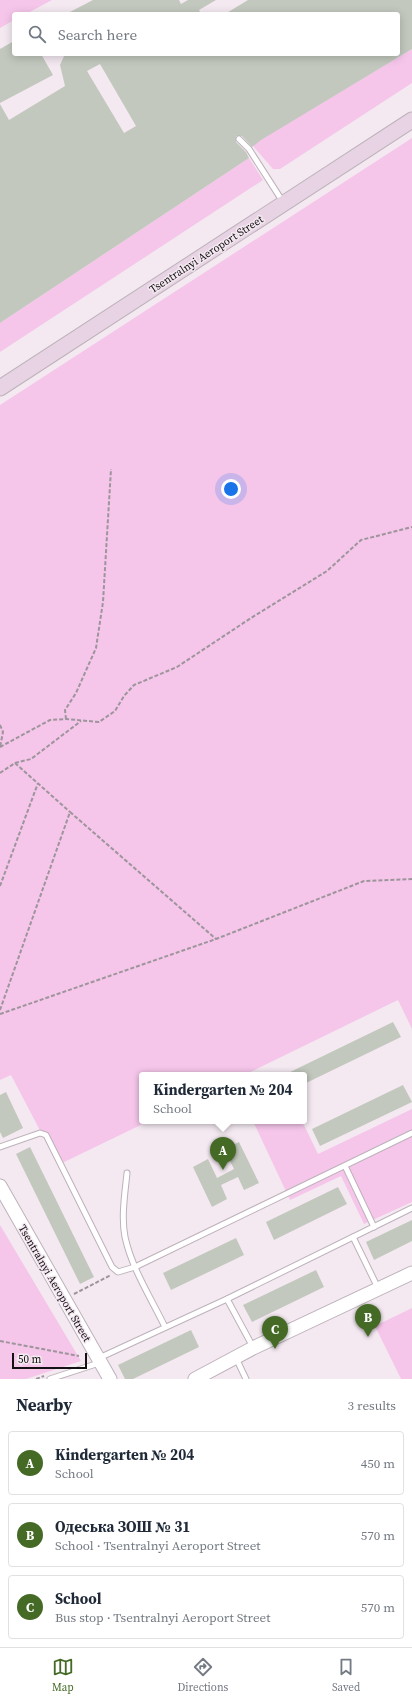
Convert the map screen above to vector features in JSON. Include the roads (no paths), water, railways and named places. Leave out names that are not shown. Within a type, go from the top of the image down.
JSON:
[{"type":"main road","name":"Tsentralnyi Aeroport Street","points":[[0,388],[412,120]]},
{"type":"street","name":"Tsentralnyi Aeroport Street","points":[[0,1186],[110,1379]]},
{"type":"street","points":[[195,1379],[253,1348],[412,1274]]},
{"type":"lane","points":[[239,139],[249,149],[284,204]]},
{"type":"lane","points":[[0,1147],[40,1133],[46,1134],[112,1267],[118,1272],[135,1267],[412,1133]]},
{"type":"lane","points":[[344,1166],[374,1227]]},
{"type":"lane","points":[[127,1173],[124,1205],[125,1236],[135,1267],[166,1327]]},
{"type":"lane","points":[[50,1379],[99,1361],[412,1208]]},
{"type":"lane","points":[[353,1237],[379,1289]]},
{"type":"lane","points":[[227,1299],[253,1348]]},
{"type":"lane","points":[[236,1357],[246,1379]]},
{"type":"place","name":"Kindergarten № 204","points":[[223,1170]]},
{"type":"place","name":"Одеська ЗОШ № 31","points":[[368,1337]]},
{"type":"place","name":"School","points":[[275,1349]]}]
